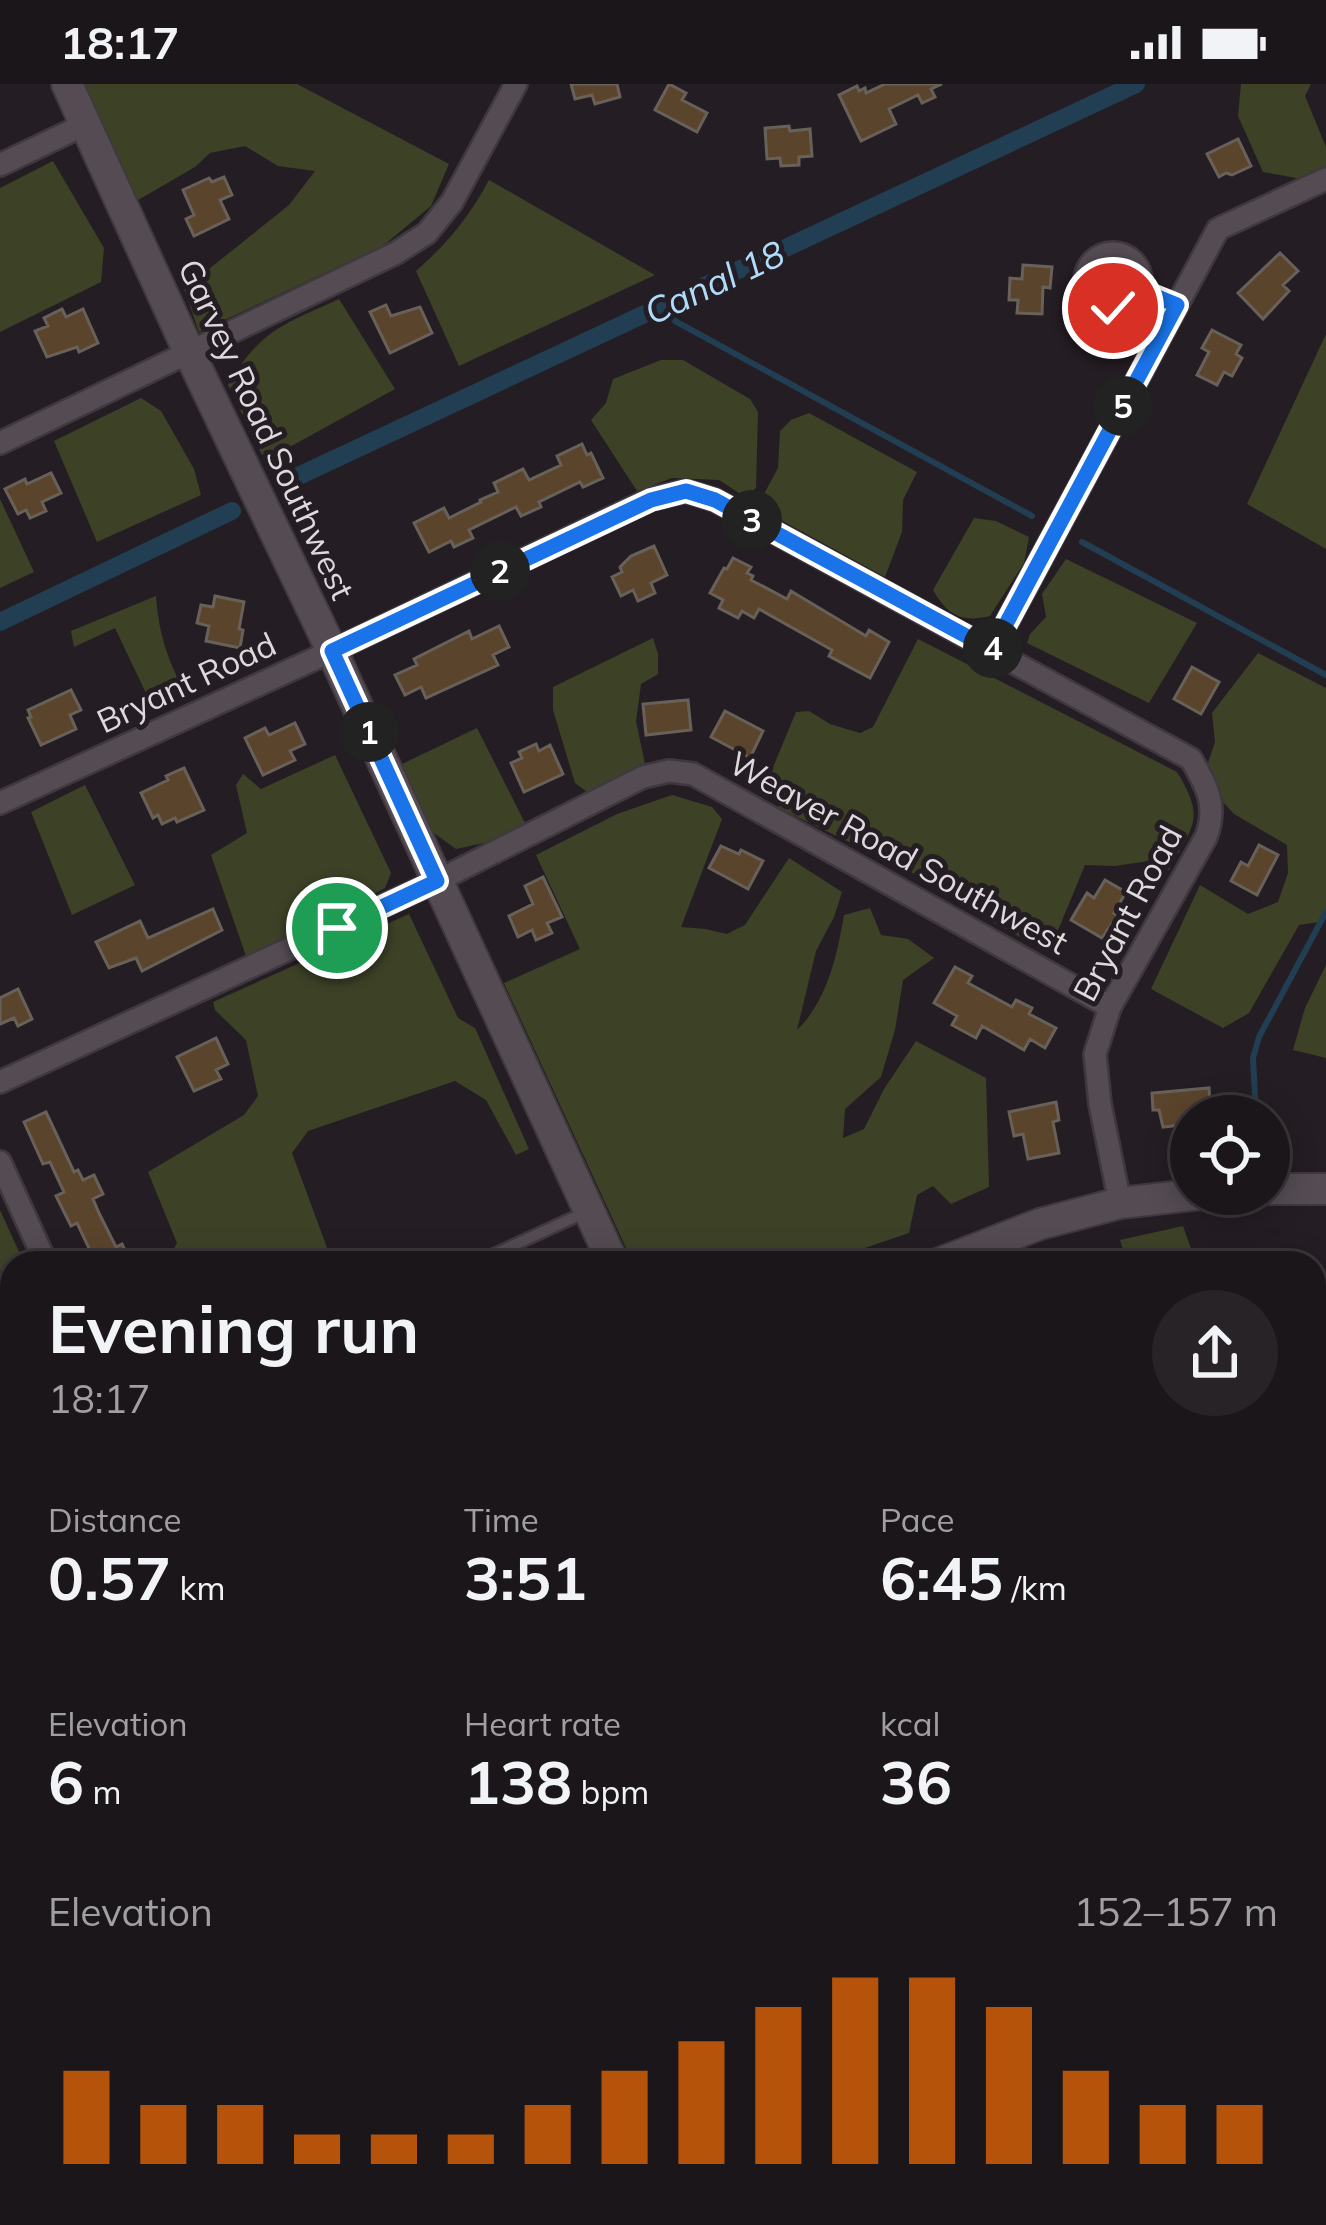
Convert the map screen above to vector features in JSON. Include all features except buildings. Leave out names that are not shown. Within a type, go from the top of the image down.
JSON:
[{"type":"street","name":"Garvey Road Southwest","points":[[68,84],[607,1251]]},
{"type":"street","points":[[0,443],[396,254],[427,233],[452,202],[516,84]]},
{"type":"street","points":[[0,165],[86,124]]},
{"type":"street","points":[[992,650],[1218,230],[1326,179]]},
{"type":"street","points":[[1140,290],[1177,305]]},
{"type":"street","name":"Bryant Road","points":[[0,803],[651,500],[686,491],[715,500],[1191,760],[1207,788],[1213,818],[1110,1007],[1095,1054],[1120,1203]]},
{"type":"street","name":"Weaver Road Southwest","points":[[0,1082],[437,881],[643,776],[669,771],[693,774],[1110,1007]]},
{"type":"street","points":[[0,1162],[41,1251]]},
{"type":"street","points":[[1290,1189],[1326,1189]]},
{"type":"street","points":[[971,1251],[1040,1224],[1120,1203],[1170,1197]]},
{"type":"lane","points":[[501,1251],[589,1211]]},
{"type":"green space","points":[[81,84],[297,84],[449,164],[431,206],[384,245],[199,332],[184,289],[289,205],[315,171],[278,166],[245,146],[210,153],[133,203]]},
{"type":"green space","points":[[1241,84],[1311,84],[1305,96],[1326,147],[1326,167],[1302,179],[1263,172],[1238,116]]},
{"type":"green space","points":[[53,161],[104,248],[101,282],[0,332],[0,188]]},
{"type":"green space","points":[[489,180],[655,275],[459,366],[416,271],[457,229]]},
{"type":"green space","points":[[339,299],[395,389],[286,449],[262,455],[228,385],[263,340]]},
{"type":"green space","points":[[1326,334],[1326,549],[1247,504]]},
{"type":"green space","points":[[661,360],[683,360],[750,399],[758,412],[756,488],[745,497],[719,480],[672,478],[637,491],[591,420],[606,403],[613,379]]},
{"type":"green space","points":[[141,398],[161,411],[194,469],[201,495],[97,542],[54,441]]},
{"type":"green space","points":[[809,413],[917,472],[903,500],[902,532],[885,577],[757,507],[778,468],[780,431]]},
{"type":"green space","points":[[0,499],[34,572],[0,588]]},
{"type":"green space","points":[[974,518],[996,521],[1029,537],[1024,563],[990,616],[971,618],[950,611],[933,590]]},
{"type":"green space","points":[[1066,559],[1197,623],[1149,703],[1027,643],[1046,617],[1042,594]]},
{"type":"green space","points":[[156,596],[166,648],[187,696],[153,708],[115,628],[74,647],[71,631]]},
{"type":"green space","points":[[653,638],[658,674],[641,684],[636,721],[646,769],[591,795],[575,783],[553,710],[553,687]]},
{"type":"green space","points":[[918,639],[1177,772],[1194,812],[1169,870],[1149,861],[1085,865],[1054,940],[1040,948],[987,919],[991,895],[980,886],[927,880],[779,808],[769,777],[796,712],[809,711],[830,724],[860,733],[873,727]]},
{"type":"green space","points":[[1258,653],[1326,688],[1326,911],[1320,922],[1299,925],[1249,1013],[1223,1028],[1151,989],[1200,885],[1248,914],[1278,902],[1288,873],[1287,845],[1234,814],[1222,801],[1207,766],[1215,742],[1212,713]]},
{"type":"green space","points":[[477,728],[526,825],[493,841],[456,849],[431,831],[398,766]]},
{"type":"green space","points":[[335,755],[391,873],[385,888],[247,959],[211,855],[247,833],[236,785],[243,774],[261,789]]},
{"type":"green space","points":[[85,785],[135,885],[72,915],[31,812]]},
{"type":"green space","points":[[672,795],[712,807],[722,819],[681,927],[727,934],[745,925],[789,858],[842,892],[816,951],[797,1030],[823,992],[844,915],[870,908],[881,935],[908,939],[934,958],[903,980],[881,1077],[845,1109],[843,1138],[864,1129],[916,1041],[986,1078],[989,1187],[951,1204],[933,1186],[917,1195],[909,1233],[856,1251],[627,1251],[504,983],[580,949],[536,855],[617,814]]},
{"type":"green space","points":[[409,914],[458,1018],[475,1028],[529,1149],[516,1155],[486,1100],[455,1081],[308,1131],[292,1153],[328,1251],[173,1251],[177,1243],[148,1172],[244,1115],[258,1096],[246,1040],[215,1010],[213,1002]]},
{"type":"green space","points":[[1326,965],[1326,1058],[1293,1050],[1305,1008]]},
{"type":"green space","points":[[0,1210],[19,1251],[0,1251]]},
{"type":"green space","points":[[1183,1226],[1192,1251],[1123,1251],[1120,1240]]},
{"type":"waterway","name":"Canal 18","points":[[292,479],[1136,84]]},
{"type":"waterway","points":[[665,304],[675,321],[1032,516]]},
{"type":"waterway","name":"Canal 18","points":[[0,622],[232,511]]},
{"type":"waterway","points":[[1082,542],[1326,675]]},
{"type":"waterway","points":[[1255,1095],[1253,1058],[1259,1037],[1326,912]]},
{"type":"route","points":[[337,928],[437,881],[332,651],[651,500],[686,491],[715,500],[992,650],[1177,305],[1140,290],[1129,303],[1113,308]]}]
